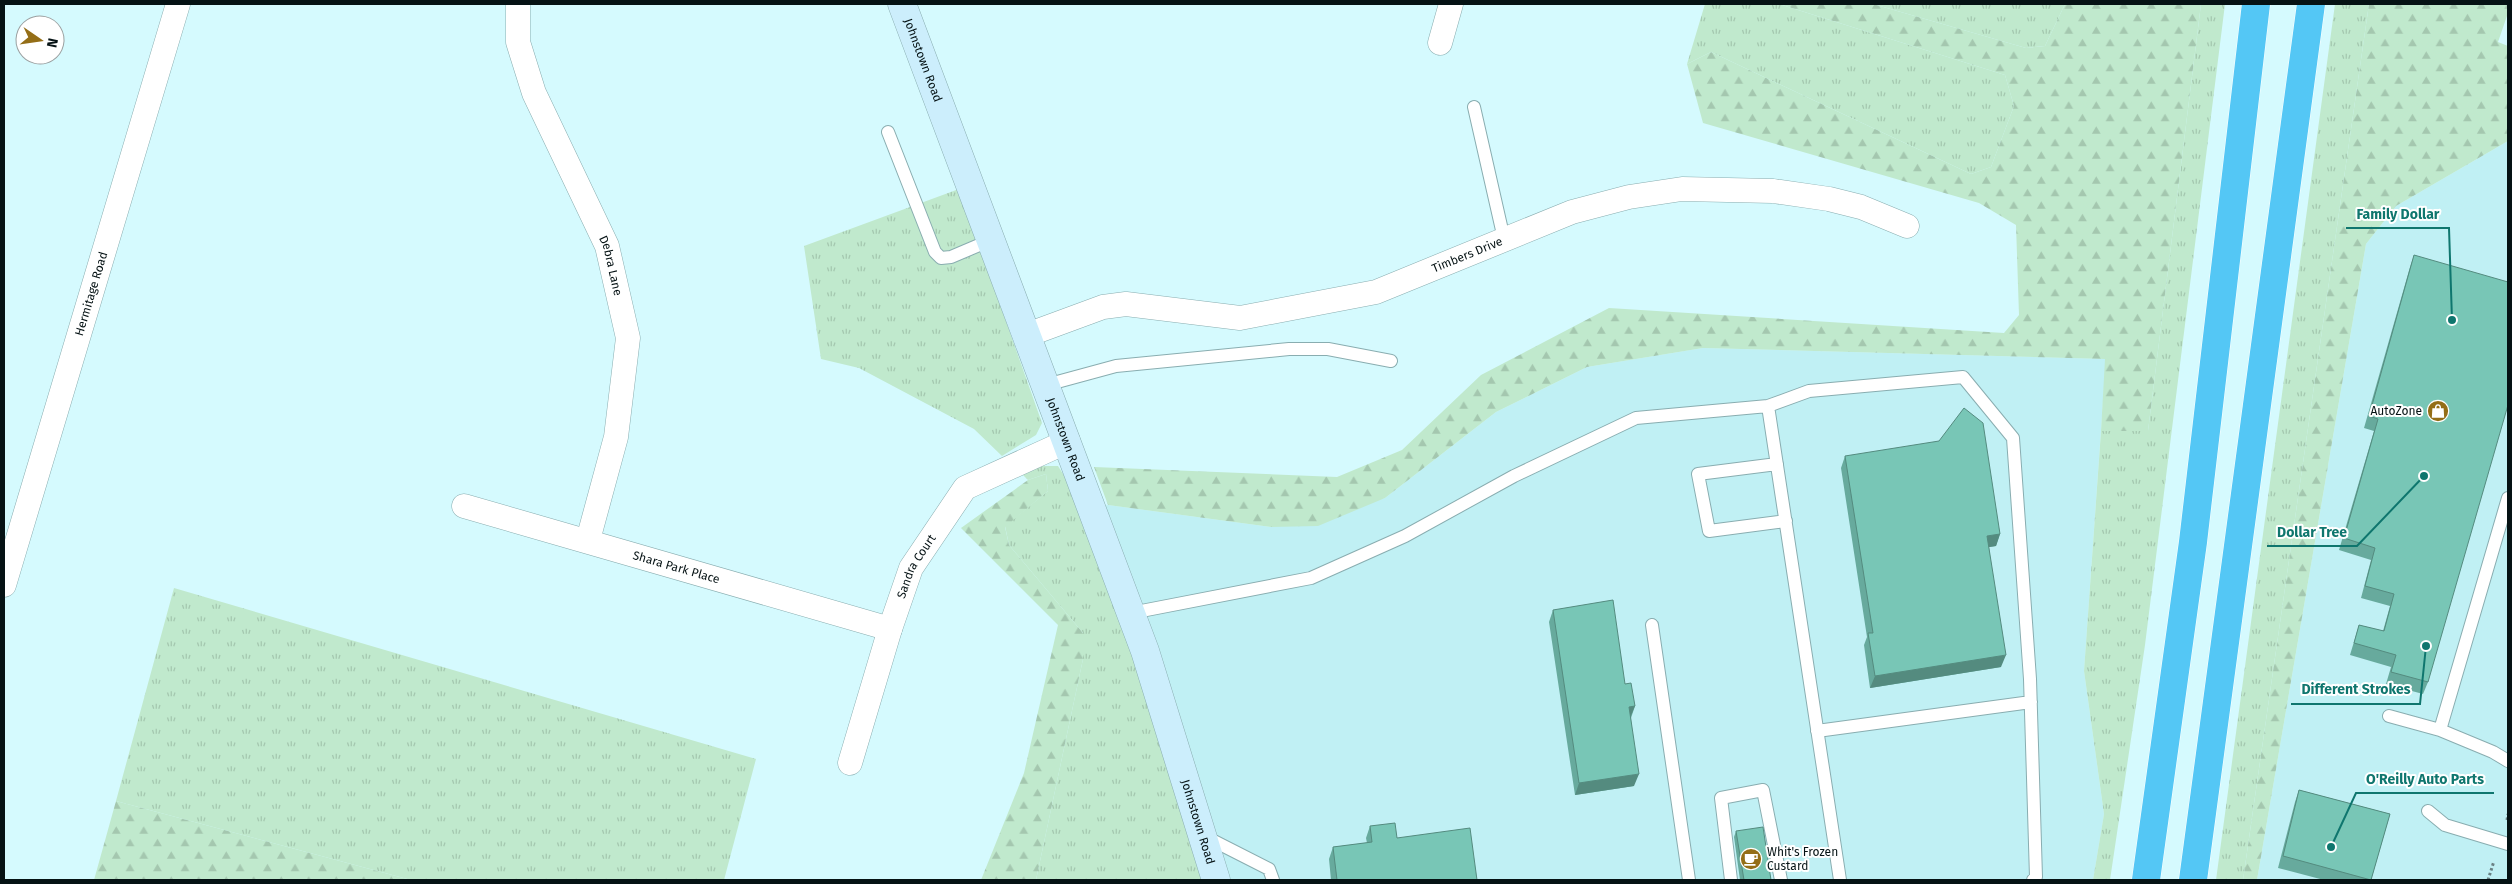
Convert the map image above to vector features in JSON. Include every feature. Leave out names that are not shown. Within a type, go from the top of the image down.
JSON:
[{"type":"highway","points":[[2146,880],[2193,542],[2256,4]]},
{"type":"highway","points":[[2250,66],[2264,4]]},
{"type":"highway","points":[[2193,880],[2311,4]]},
{"type":"main road","name":"Johnstown Road","points":[[902,4],[1068,441],[1131,613],[1216,880]]},
{"type":"street","name":"Debra Lane","points":[[518,4],[518,42],[534,93],[607,246],[628,338],[616,437],[588,540]]},
{"type":"street","points":[[1440,43],[1451,4]]},
{"type":"street","name":"Hermitage Road","points":[[4,585],[174,5]]},
{"type":"street","name":"Timbers Drive","points":[[1027,335],[1103,307],[1126,304],[1240,318],[1376,292],[1572,212],[1629,198],[1682,189],[1773,191],[1829,200],[1861,207],[1907,226]]},
{"type":"street","name":"Sandra Court","points":[[850,763],[890,629],[911,568],[964,488],[1068,441]]},
{"type":"street","name":"Shara Park Place","points":[[464,506],[588,540],[890,629]]},
{"type":"lane","points":[[1474,107],[1504,239]]},
{"type":"lane","points":[[888,132],[935,252],[941,258],[951,257],[991,240]]},
{"type":"lane","points":[[1046,384],[1116,366],[1289,349],[1328,349],[1391,361]]},
{"type":"lane","points":[[1131,613],[1311,578],[1405,536],[1514,476],[1636,418],[1768,406],[1809,391],[1963,377],[2012,438],[2022,546],[2031,702],[2036,823],[2036,877],[2033,880]]},
{"type":"lane","points":[[1768,406],[1840,880]]},
{"type":"lane","points":[[1777,464],[1698,474],[1709,531],[1786,521]]},
{"type":"lane","points":[[2440,730],[2508,498]]},
{"type":"lane","points":[[1652,625],[1689,880]]},
{"type":"lane","points":[[1817,731],[2031,702]]},
{"type":"lane","points":[[2390,716],[2440,730],[2480,746],[2508,761]]},
{"type":"lane","points":[[1731,880],[1721,798],[1763,790],[1781,880]]},
{"type":"lane","points":[[2428,811],[2445,825],[2508,844]]},
{"type":"lane","points":[[1202,834],[1269,869],[1273,880]]},
{"type":"path","points":[[2506,820],[2508,814]]},
{"type":"path","points":[[2488,880],[2494,861]]},
{"type":"shaded area","points":[[2508,141],[2508,880],[2257,880],[2366,244],[2396,206]]},
{"type":"shaded area","points":[[1703,348],[2106,359],[2084,671],[2104,814],[2093,880],[1202,880],[1079,510],[1108,505],[1271,527],[1385,498],[1496,412],[1587,367]]},
{"type":"green space","points":[[1705,4],[1779,4],[2005,75],[2014,106],[1991,167],[1971,174],[1711,52],[1687,64]]},
{"type":"green space","points":[[1779,4],[1873,4],[2026,48],[2045,46],[2065,4],[2201,4],[2148,431],[2101,431],[2105,359],[1703,348],[1587,367],[1496,412],[1385,498],[1318,526],[1271,527],[1108,505],[1094,467],[1337,477],[1402,450],[1481,375],[1609,308],[2004,333],[2019,315],[2016,225],[1979,203],[1703,123],[1687,64],[1711,52],[1971,174],[1991,167],[2014,106],[2005,75]]},
{"type":"green space","points":[[1873,4],[2065,4],[2045,46],[2026,48]]},
{"type":"green space","points":[[2201,4],[2225,4],[2145,645],[2110,880],[2093,880],[2104,814],[2084,671],[2101,431],[2148,431]]},
{"type":"green space","points":[[2335,4],[2369,4],[2243,880],[2216,880]]},
{"type":"green space","points":[[2369,4],[2508,4],[2508,13],[2498,42],[2508,46],[2508,141],[2396,206],[2366,244],[2257,880],[2243,880]]},
{"type":"green space","points":[[959,189],[1042,423],[1036,435],[1002,456],[974,429],[859,368],[821,359],[804,246]]},
{"type":"green space","points":[[1043,466],[1058,466],[1065,477],[1121,616],[1202,880],[1036,880],[1083,659],[1083,633],[1009,545],[1005,526],[1048,491],[1046,474],[1028,480],[1019,471]]},
{"type":"green space","points":[[1046,474],[1048,491],[1005,527],[1009,545],[1083,633],[1083,659],[1036,880],[981,880],[1024,773],[1058,625],[961,528],[1028,480]]},
{"type":"green space","points":[[174,588],[756,759],[724,880],[411,880],[116,801]]},
{"type":"green space","points":[[116,801],[411,880],[94,880]]},
{"type":"building","points":[[2414,255],[2508,282],[2508,405],[2428,682],[2391,672],[2396,655],[2354,643],[2359,625],[2384,631],[2394,594],[2365,586],[2375,548],[2344,538],[2378,419],[2369,416]]},
{"type":"building","points":[[1964,408],[1983,423],[2000,534],[1987,536],[2006,655],[1875,676],[1868,633],[1873,633],[1845,456],[1939,441]]},
{"type":"building","points":[[1613,600],[1625,684],[1631,683],[1635,706],[1629,707],[1639,774],[1579,783],[1553,610]]},
{"type":"building","points":[[2299,790],[2390,814],[2371,880],[2283,856]]},
{"type":"building","points":[[1395,823],[1397,838],[1470,828],[1477,880],[1337,880],[1333,847],[1372,842],[1370,826]]},
{"type":"building","name":"Whit's Frozen Custard","points":[[1763,827],[1771,880],[1744,880],[1736,831]]},
{"type":"place","name":"Family Dollar","points":[[2452,320]]},
{"type":"place","name":"AutoZone","points":[[2438,411]]},
{"type":"place","name":"Dollar Tree","points":[[2424,476]]},
{"type":"place","name":"Different Strokes","points":[[2426,646]]},
{"type":"place","name":"O'Reilly Auto Parts","points":[[2331,847]]},
{"type":"place","name":"Whit's Frozen Custard","points":[[1751,859]]}]
